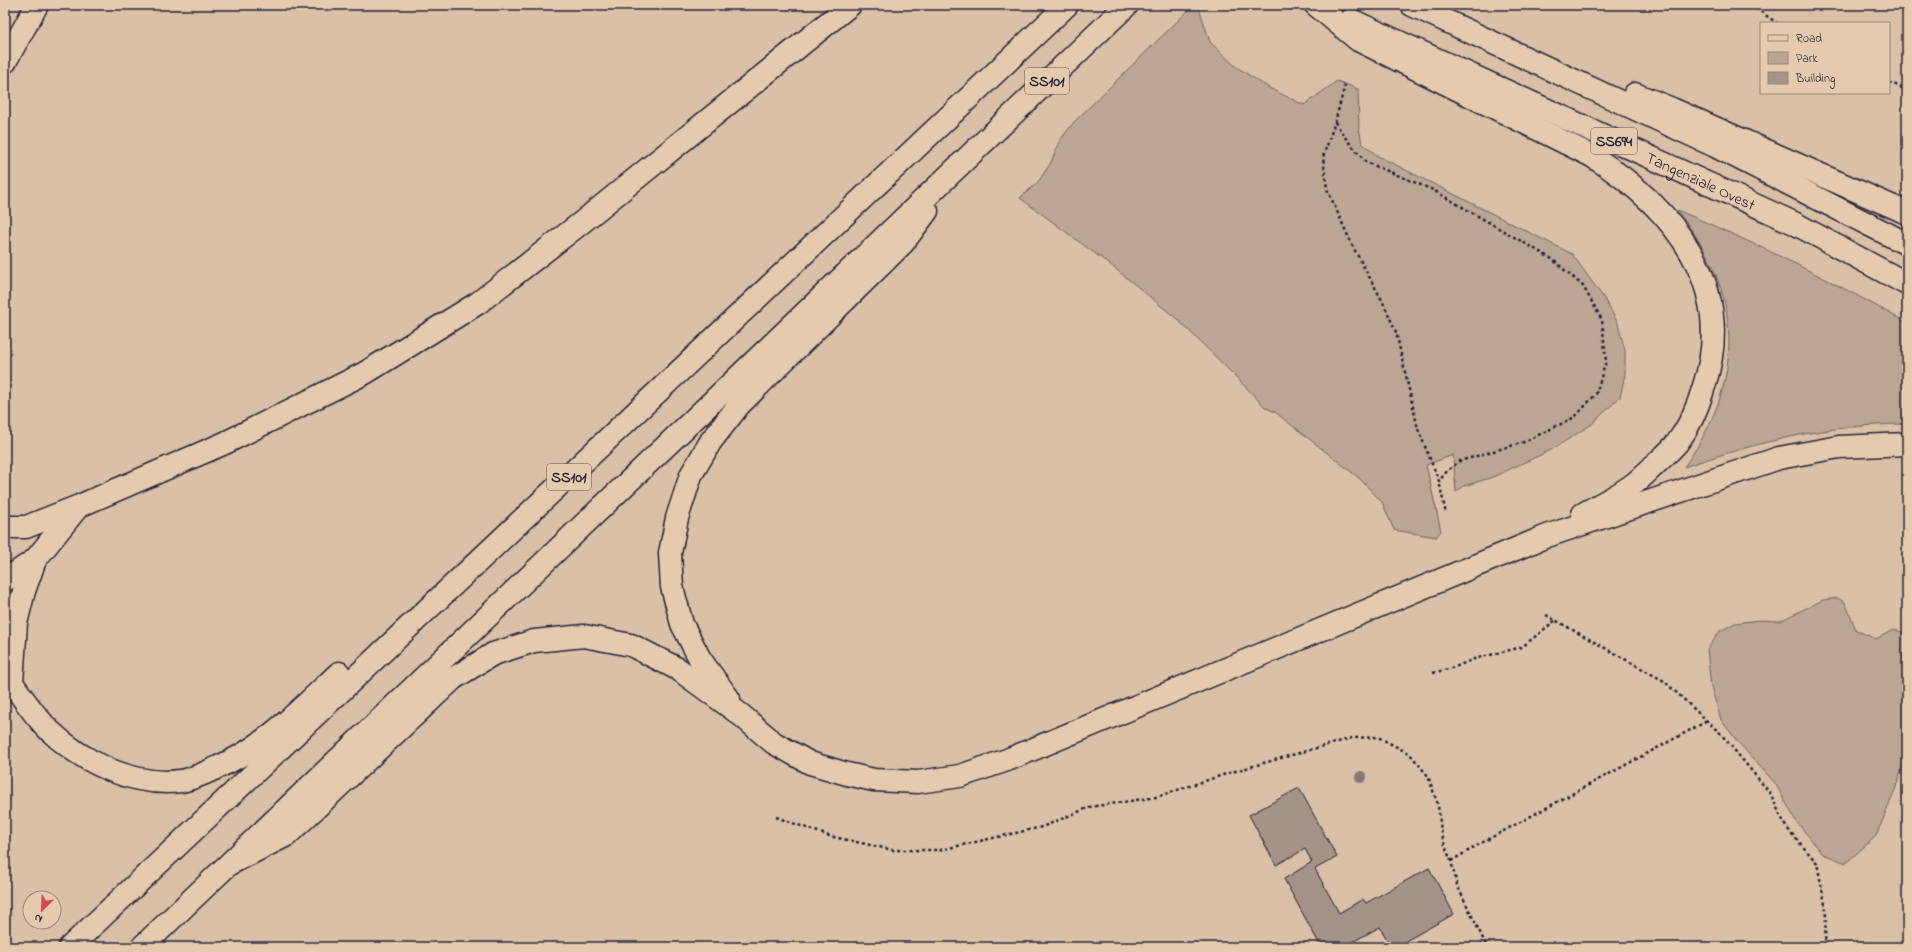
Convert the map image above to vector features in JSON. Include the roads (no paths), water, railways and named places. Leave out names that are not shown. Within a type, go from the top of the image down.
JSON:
[{"type":"main road","points":[[5,62],[37,5]]},
{"type":"main road","points":[[5,538],[16,527],[79,506],[225,443],[365,373],[478,303],[581,223],[850,5]]},
{"type":"main road","name":"SS101","points":[[70,947],[500,543],[1067,5]]},
{"type":"main road","name":"SS101","points":[[142,947],[1127,5]]},
{"type":"main road","points":[[1317,5],[1358,40],[1592,156],[1619,173],[1651,200],[1676,229],[1702,272],[1714,321],[1710,368],[1696,412],[1677,444],[1635,483],[1547,536]]},
{"type":"main road","name":"Tangenziale Ovest","points":[[1317,5],[1794,223],[1907,284]]},
{"type":"main road","name":"SS694","points":[[1412,5],[1552,69],[1714,146],[1907,244]]},
{"type":"main road","points":[[1552,69],[1588,76],[1672,108],[1907,213]]},
{"type":"main road","points":[[741,715],[700,659],[682,624],[672,587],[670,553],[677,518],[691,475],[711,441],[739,405],[903,243],[968,157]]},
{"type":"main road","points":[[231,863],[287,835],[454,678],[493,654],[534,641],[584,636],[631,645],[678,669],[741,715],[774,743],[810,763],[846,774],[874,780],[918,782],[960,776],[1007,760],[1547,536],[1779,458],[1839,447],[1907,444]]},
{"type":"main road","points":[[5,580],[34,560],[79,506]]},
{"type":"main road","points":[[34,560],[24,590],[16,623],[9,678],[49,730],[73,750],[98,764],[123,774],[152,780],[182,781],[216,768],[244,754],[271,735],[445,577],[500,543]]}]
